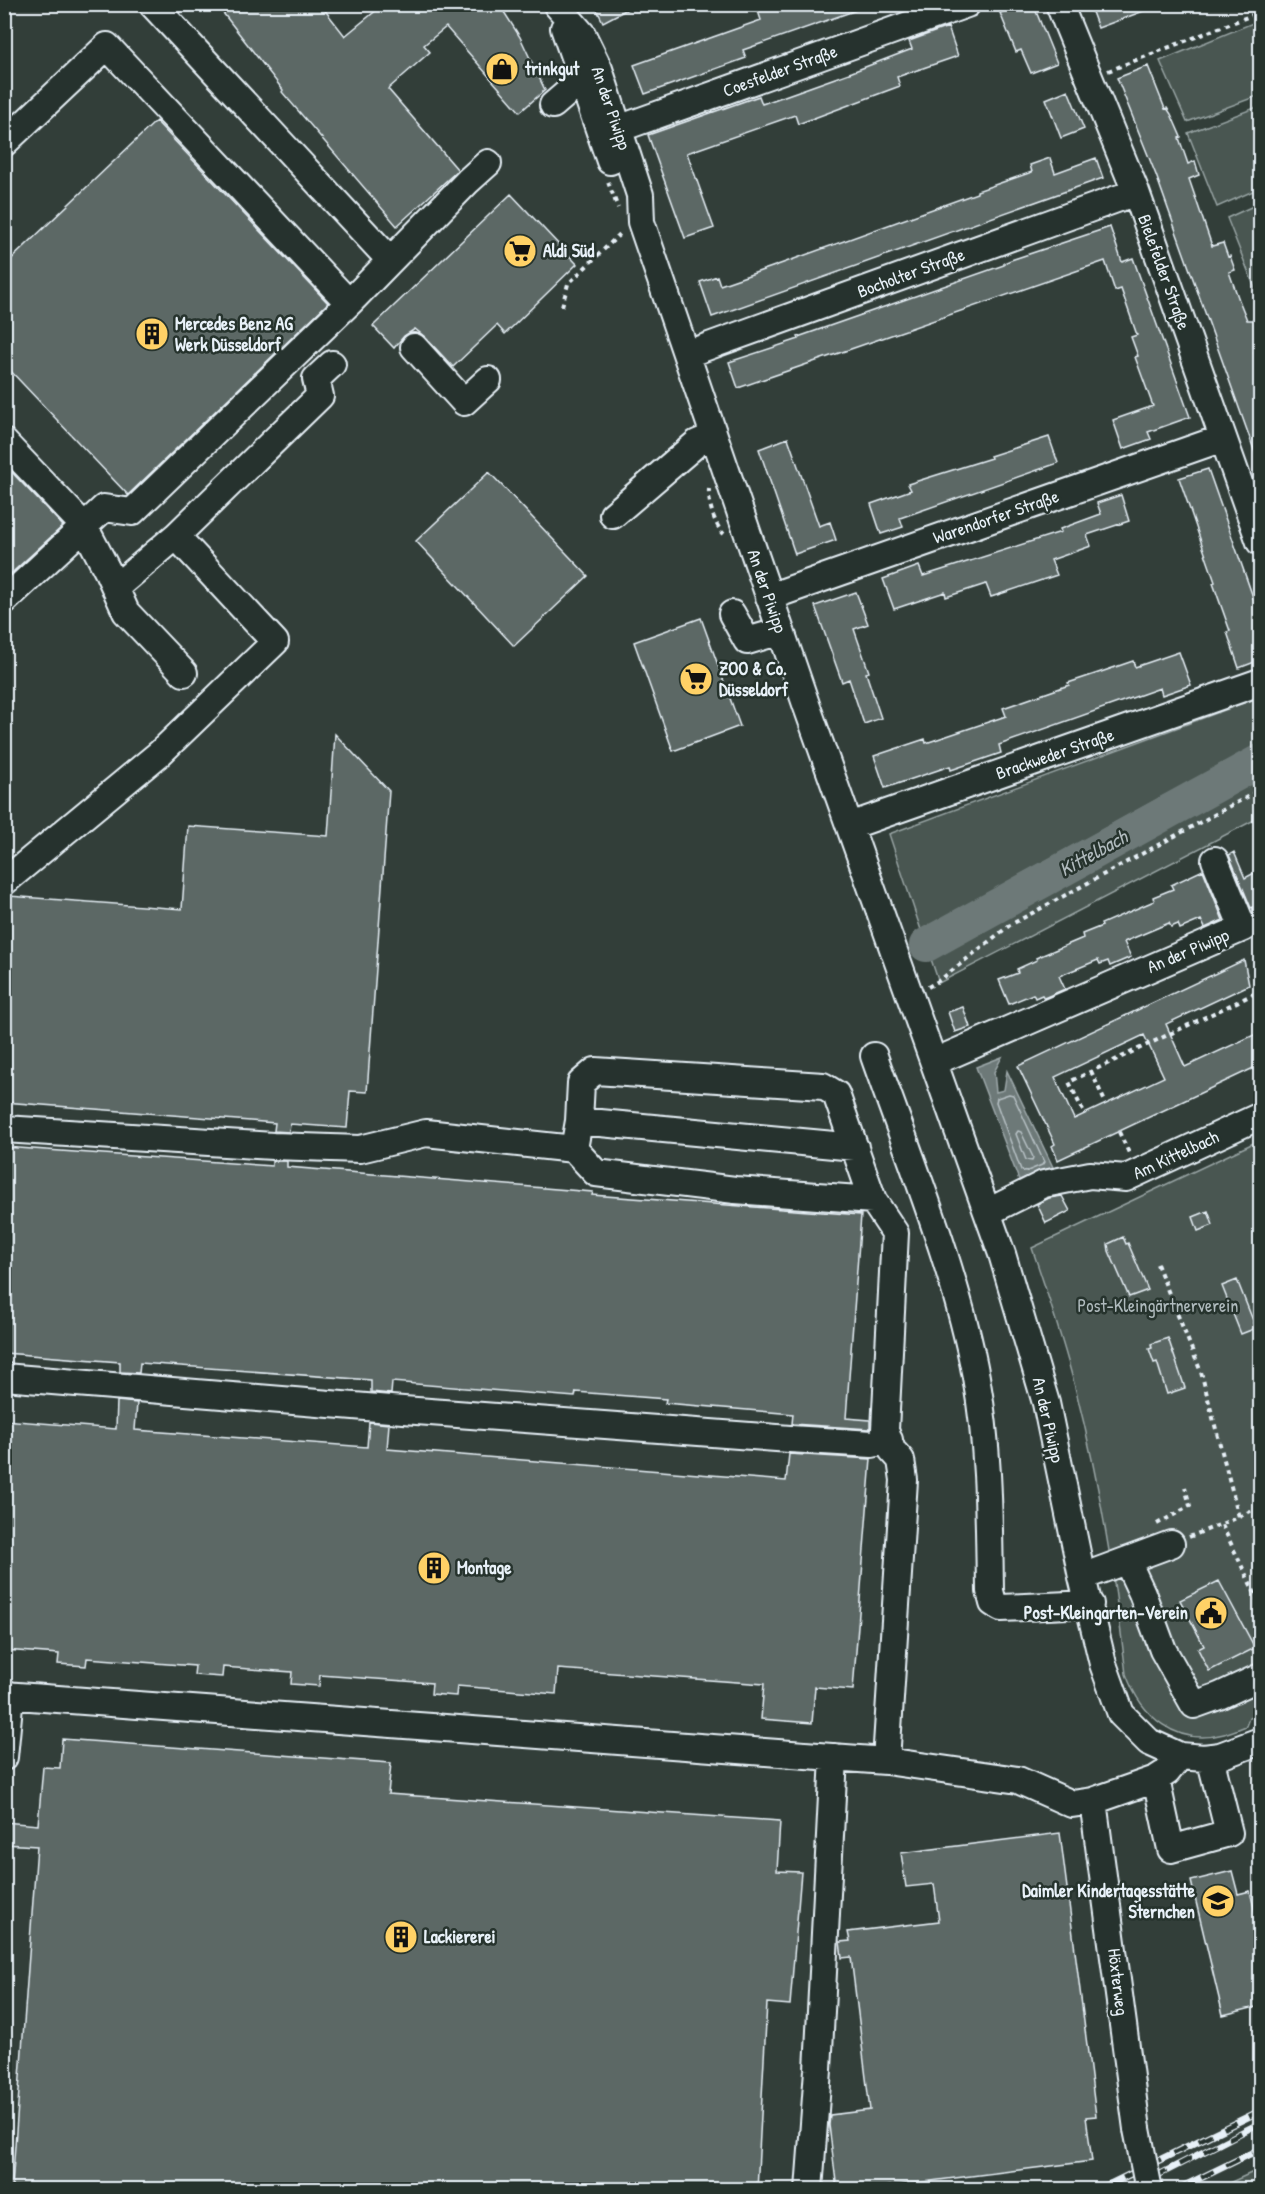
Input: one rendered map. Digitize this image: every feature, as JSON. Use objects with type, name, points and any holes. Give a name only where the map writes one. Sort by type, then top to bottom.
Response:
[{"type":"street","points":[[152,4],[390,261]]},
{"type":"street","name":"Coesfelder Straße","points":[[618,129],[967,4]]},
{"type":"street","name":"Bielefelder Straße","points":[[1059,4],[1136,192],[1260,542]]},
{"type":"street","name":"An der Piwipp","points":[[557,5],[582,34],[599,69],[640,195],[633,226]]},
{"type":"street","name":"An der Piwipp","points":[[557,5],[624,202],[687,354],[769,597],[1002,1254],[1046,1403],[1082,1577],[1103,1664],[1121,1714],[1149,1742],[1180,1756]]},
{"type":"street","points":[[4,143],[107,46],[349,303]]},
{"type":"street","points":[[553,105],[582,80]]},
{"type":"street","points":[[608,155],[618,129]]},
{"type":"street","points":[[4,601],[104,508],[132,512],[349,303],[488,163]]},
{"type":"street","name":"Bocholter Straße","points":[[687,354],[1136,192]]},
{"type":"street","points":[[414,347],[464,402],[488,380]]},
{"type":"street","points":[[115,588],[176,536],[321,396],[316,379],[332,364]]},
{"type":"street","points":[[613,515],[697,443],[714,436]]},
{"type":"street","name":"Warendorfer Straße","points":[[769,597],[1223,438]]},
{"type":"street","points":[[4,442],[84,526],[126,612],[184,673]]},
{"type":"street","points":[[4,882],[160,753],[275,642],[176,536]]},
{"type":"street","points":[[732,614],[747,641],[781,631]]},
{"type":"street","name":"Brackweder Straße","points":[[850,826],[1260,682]]},
{"type":"street","name":"An der Piwipp","points":[[934,1062],[1243,927],[1215,860]]},
{"type":"street","points":[[874,1056],[946,1265],[966,1332],[976,1379],[989,1480],[990,1590],[993,1602],[1001,1608],[1090,1604]]},
{"type":"street","points":[[574,1149],[579,1121],[580,1083],[595,1071],[823,1086],[836,1094],[873,1200],[895,1233],[885,1430],[892,1450],[901,1460],[904,1480],[886,1761]]},
{"type":"street","name":"Am Kittelbach","points":[[988,1212],[1044,1184],[1090,1175],[1125,1178],[1260,1116]]},
{"type":"street","points":[[579,1121],[855,1147]]},
{"type":"street","points":[[4,1128],[360,1149],[426,1133],[574,1149],[596,1173],[735,1190],[873,1200]]},
{"type":"street","points":[[4,1377],[767,1437],[872,1443],[889,1440]]},
{"type":"street","points":[[1082,1577],[1167,1546]]},
{"type":"street","points":[[1127,1561],[1143,1593],[1163,1650],[1194,1705],[1260,1677]]},
{"type":"street","points":[[4,1757],[7,1695],[886,1761],[1017,1780],[1072,1804],[1093,1801],[1156,1779],[1167,1772],[1180,1756],[1210,1757],[1260,1741]]},
{"type":"street","points":[[809,2190],[819,2070],[834,1757]]},
{"type":"street","points":[[1156,1779],[1171,1849],[1229,1833],[1210,1757]]},
{"type":"street","name":"Höxterweg","points":[[1093,1801],[1137,2129],[1149,2190]]},
{"type":"path","points":[[1089,78],[1260,12]]},
{"type":"path","points":[[562,306],[568,284],[633,226]]},
{"type":"path","points":[[911,997],[940,980],[1019,920],[1260,790]]},
{"type":"path","points":[[1083,1111],[1069,1082],[1260,991]]},
{"type":"path","points":[[1091,1071],[1106,1104]]},
{"type":"path","points":[[1157,1264],[1201,1372],[1239,1517]]},
{"type":"path","points":[[1185,1487],[1190,1506],[1156,1525],[1167,1546],[1239,1517],[1260,1506]]},
{"type":"path","points":[[1222,1524],[1260,1604]]},
{"type":"green space","points":[[1260,20],[1260,95],[1187,122],[1160,61]]},
{"type":"green space","points":[[1260,106],[1260,188],[1217,207],[1188,133]]},
{"type":"green space","points":[[1260,203],[1260,289],[1256,291],[1227,218]]},
{"type":"green space","points":[[1260,697],[1260,747],[1160,798],[921,930],[889,834]]},
{"type":"green space","points":[[1260,750],[1260,817],[939,983],[922,932]]},
{"type":"green space","name":"Post-Kleingärtnerverein","points":[[1260,1140],[1260,1713],[1249,1718],[1246,1726],[1224,1734],[1207,1737],[1191,1736],[1176,1732],[1151,1715],[1141,1703],[1126,1674],[1112,1567],[1092,1461],[1066,1355],[1032,1248]]},
{"type":"green space","points":[[1260,2169],[1260,2189],[1216,2189]]},
{"type":"water","points":[[1002,1057],[994,1072],[996,1092],[1004,1090],[1007,1071],[1053,1167],[1019,1180],[976,1067]]},
{"type":"building","points":[[216,4],[320,4],[345,36],[384,4],[499,4],[520,37],[545,90],[520,112],[446,27],[424,45],[430,52],[388,89],[458,170],[397,226],[282,92],[283,90]]},
{"type":"building","points":[[594,4],[637,4],[603,22]]},
{"type":"building","points":[[777,4],[864,4],[865,7],[743,50],[746,58],[645,94],[634,65],[761,20],[758,11]]},
{"type":"building","points":[[1021,4],[1033,4],[1057,63],[1031,73],[1021,50],[1016,52],[1000,13]]},
{"type":"building","points":[[1089,4],[1157,4],[1157,6],[1098,28]]},
{"type":"building","points":[[948,27],[958,56],[897,77],[900,86],[798,124],[795,115],[687,153],[714,228],[685,238],[648,135],[759,96],[762,104],[852,72],[912,49],[909,41]]},
{"type":"building","points":[[1148,66],[1165,109],[1167,108],[1171,114],[1181,137],[1179,138],[1188,164],[1195,161],[1199,175],[1189,179],[1212,246],[1223,243],[1228,257],[1230,256],[1235,270],[1229,272],[1239,300],[1247,320],[1255,320],[1260,337],[1260,350],[1254,352],[1260,380],[1260,461],[1258,461],[1156,175],[1117,78]]},
{"type":"building","points":[[1068,90],[1084,129],[1061,138],[1046,99]]},
{"type":"building","name":"Mercedes Benz AG Werk Düsseldorf","points":[[156,121],[328,303],[128,495],[4,364],[4,266]]},
{"type":"building","points":[[1050,158],[1055,173],[1096,158],[1103,178],[712,317],[700,282],[717,276],[720,285],[772,267],[1032,172],[1030,165]]},
{"type":"building","points":[[511,194],[577,264],[505,334],[497,325],[453,367],[415,329],[404,336],[394,348],[373,326]]},
{"type":"building","points":[[1110,227],[1122,262],[1133,258],[1190,417],[1148,432],[1151,439],[1123,449],[1113,420],[1153,406],[1135,357],[1138,356],[1131,337],[1137,335],[1121,289],[1115,291],[1105,261],[738,388],[729,362],[1004,265],[1011,260]]},
{"type":"building","points":[[1049,437],[1058,463],[900,518],[903,527],[881,534],[871,504],[911,490],[908,484]]},
{"type":"building","points":[[788,438],[819,526],[830,522],[836,540],[795,554],[759,449]]},
{"type":"building","points":[[4,464],[63,526],[4,580]]},
{"type":"building","points":[[1208,469],[1260,617],[1260,660],[1239,668],[1227,632],[1230,631],[1213,583],[1215,582],[1179,478]]},
{"type":"building","points":[[489,472],[588,576],[514,646],[416,541]]},
{"type":"building","points":[[1121,495],[1129,521],[1087,535],[1091,546],[1051,560],[1057,575],[991,597],[986,584],[946,597],[945,592],[894,609],[883,579],[919,566],[923,576],[1061,532],[1060,529],[1101,514],[1097,503]]},
{"type":"building","points":[[856,592],[868,624],[854,629],[869,672],[866,673],[881,718],[864,724],[849,679],[842,682],[815,606]]},
{"type":"building","points":[[701,618],[740,726],[673,751],[634,642]]},
{"type":"building","points":[[1179,652],[1191,685],[1162,695],[1160,688],[999,745],[1001,753],[951,770],[950,766],[885,788],[874,756],[925,739],[926,743],[1006,716],[1003,708],[1069,685],[1068,683],[1133,661],[1135,667]]},
{"type":"building","points":[[335,734],[389,791],[367,1092],[350,1091],[347,1128],[290,1124],[289,1132],[274,1131],[275,1123],[4,1102],[4,923],[6,924],[9,896],[182,909],[188,826],[328,836]]},
{"type":"building","points":[[1234,852],[1245,878],[1260,870],[1260,904],[1251,908],[1229,855]]},
{"type":"building","points":[[1203,870],[1223,920],[1205,928],[1201,920],[1180,929],[1178,924],[1171,927],[1169,923],[1124,942],[1131,957],[1110,966],[1108,961],[1100,964],[1098,960],[1059,976],[1065,989],[1044,998],[1042,995],[1035,998],[1033,994],[1009,1004],[999,980],[1018,973],[1017,969],[1037,960],[1036,958],[1083,938],[1082,934],[1102,926],[1101,924],[1154,901],[1153,897],[1173,889],[1171,885]]},
{"type":"building","points":[[1244,960],[1249,985],[1166,1024],[1185,1067],[1256,1034],[1260,1065],[1058,1160],[1052,1146],[1055,1144],[1018,1066]],"holes":[[[1144,1035],[1164,1077],[1074,1119],[1055,1077]]]},
{"type":"building","points":[[963,1007],[970,1027],[955,1032],[948,1012]]},
{"type":"building","points":[[4,1147],[272,1166],[272,1161],[287,1161],[287,1167],[593,1192],[592,1195],[861,1215],[846,1418],[870,1420],[870,1429],[792,1424],[793,1414],[665,1403],[666,1399],[576,1392],[575,1397],[392,1382],[391,1394],[371,1392],[371,1380],[140,1363],[139,1373],[120,1372],[120,1362],[4,1353]]},
{"type":"building","points":[[1062,1196],[1070,1211],[1046,1223],[1037,1204],[1049,1198]]},
{"type":"building","points":[[1208,1211],[1213,1225],[1198,1231],[1193,1217]]},
{"type":"building","points":[[1123,1237],[1126,1244],[1128,1243],[1148,1290],[1129,1297],[1108,1244]]},
{"type":"building","points":[[1237,1280],[1256,1328],[1241,1334],[1222,1286]]},
{"type":"building","points":[[1168,1338],[1185,1388],[1167,1394],[1157,1362],[1154,1363],[1149,1349],[1152,1348],[1151,1344]]},
{"type":"building","name":"Montage","points":[[117,1401],[137,1403],[135,1430],[367,1447],[369,1422],[389,1424],[387,1449],[786,1481],[789,1454],[871,1459],[853,1690],[815,1687],[812,1723],[761,1719],[764,1684],[558,1669],[556,1694],[457,1686],[456,1696],[431,1694],[432,1683],[320,1675],[319,1686],[291,1684],[292,1672],[223,1667],[222,1677],[194,1675],[195,1666],[87,1658],[86,1666],[58,1664],[59,1654],[4,1650],[4,1420],[116,1429]]},
{"type":"building","name":"Post-Kleingarten-Verein","points":[[1219,1581],[1255,1648],[1209,1671],[1198,1649],[1204,1646],[1180,1600]]},
{"type":"building","name":"Lackiererei","points":[[62,1739],[391,1763],[388,1794],[780,1821],[777,1871],[801,1872],[790,2005],[767,2003],[757,2190],[63,2190],[12,2186],[37,1846],[4,1844],[4,1822],[38,1825],[43,1767],[60,1768]]},
{"type":"building","points":[[1060,1833],[1096,2116],[1086,2117],[1092,2161],[859,2190],[837,2190],[829,2125],[830,2115],[870,2110],[851,1957],[842,1958],[840,1942],[850,1941],[848,1932],[939,1921],[934,1884],[906,1887],[901,1853]]},
{"type":"building","points":[[1232,1871],[1238,1894],[1250,1891],[1260,1933],[1260,2006],[1223,2015],[1191,1881]]},
{"type":"waterway","name":"Kittelbach","points":[[926,945],[1260,761]]},
{"type":"railway","points":[[1098,2190],[1260,2111]]},
{"type":"railway","points":[[1129,2190],[1260,2123]]},
{"type":"railway","points":[[1176,2190],[1260,2149]]},
{"type":"place","name":"trinkgut","points":[[502,69]]},
{"type":"place","name":"Aldi Süd","points":[[520,251]]},
{"type":"place","name":"Mercedes Benz AG Werk Düsseldorf","points":[[152,334]]},
{"type":"place","name":"ZOO & Co. Düsseldorf","points":[[696,679]]},
{"type":"place","name":"Montage","points":[[434,1568]]},
{"type":"place","name":"Post-Kleingarten-Verein","points":[[1211,1613]]},
{"type":"place","name":"Daimler Kindertagesstätte Sternchen","points":[[1218,1901]]},
{"type":"place","name":"Lackiererei","points":[[401,1937]]}]
